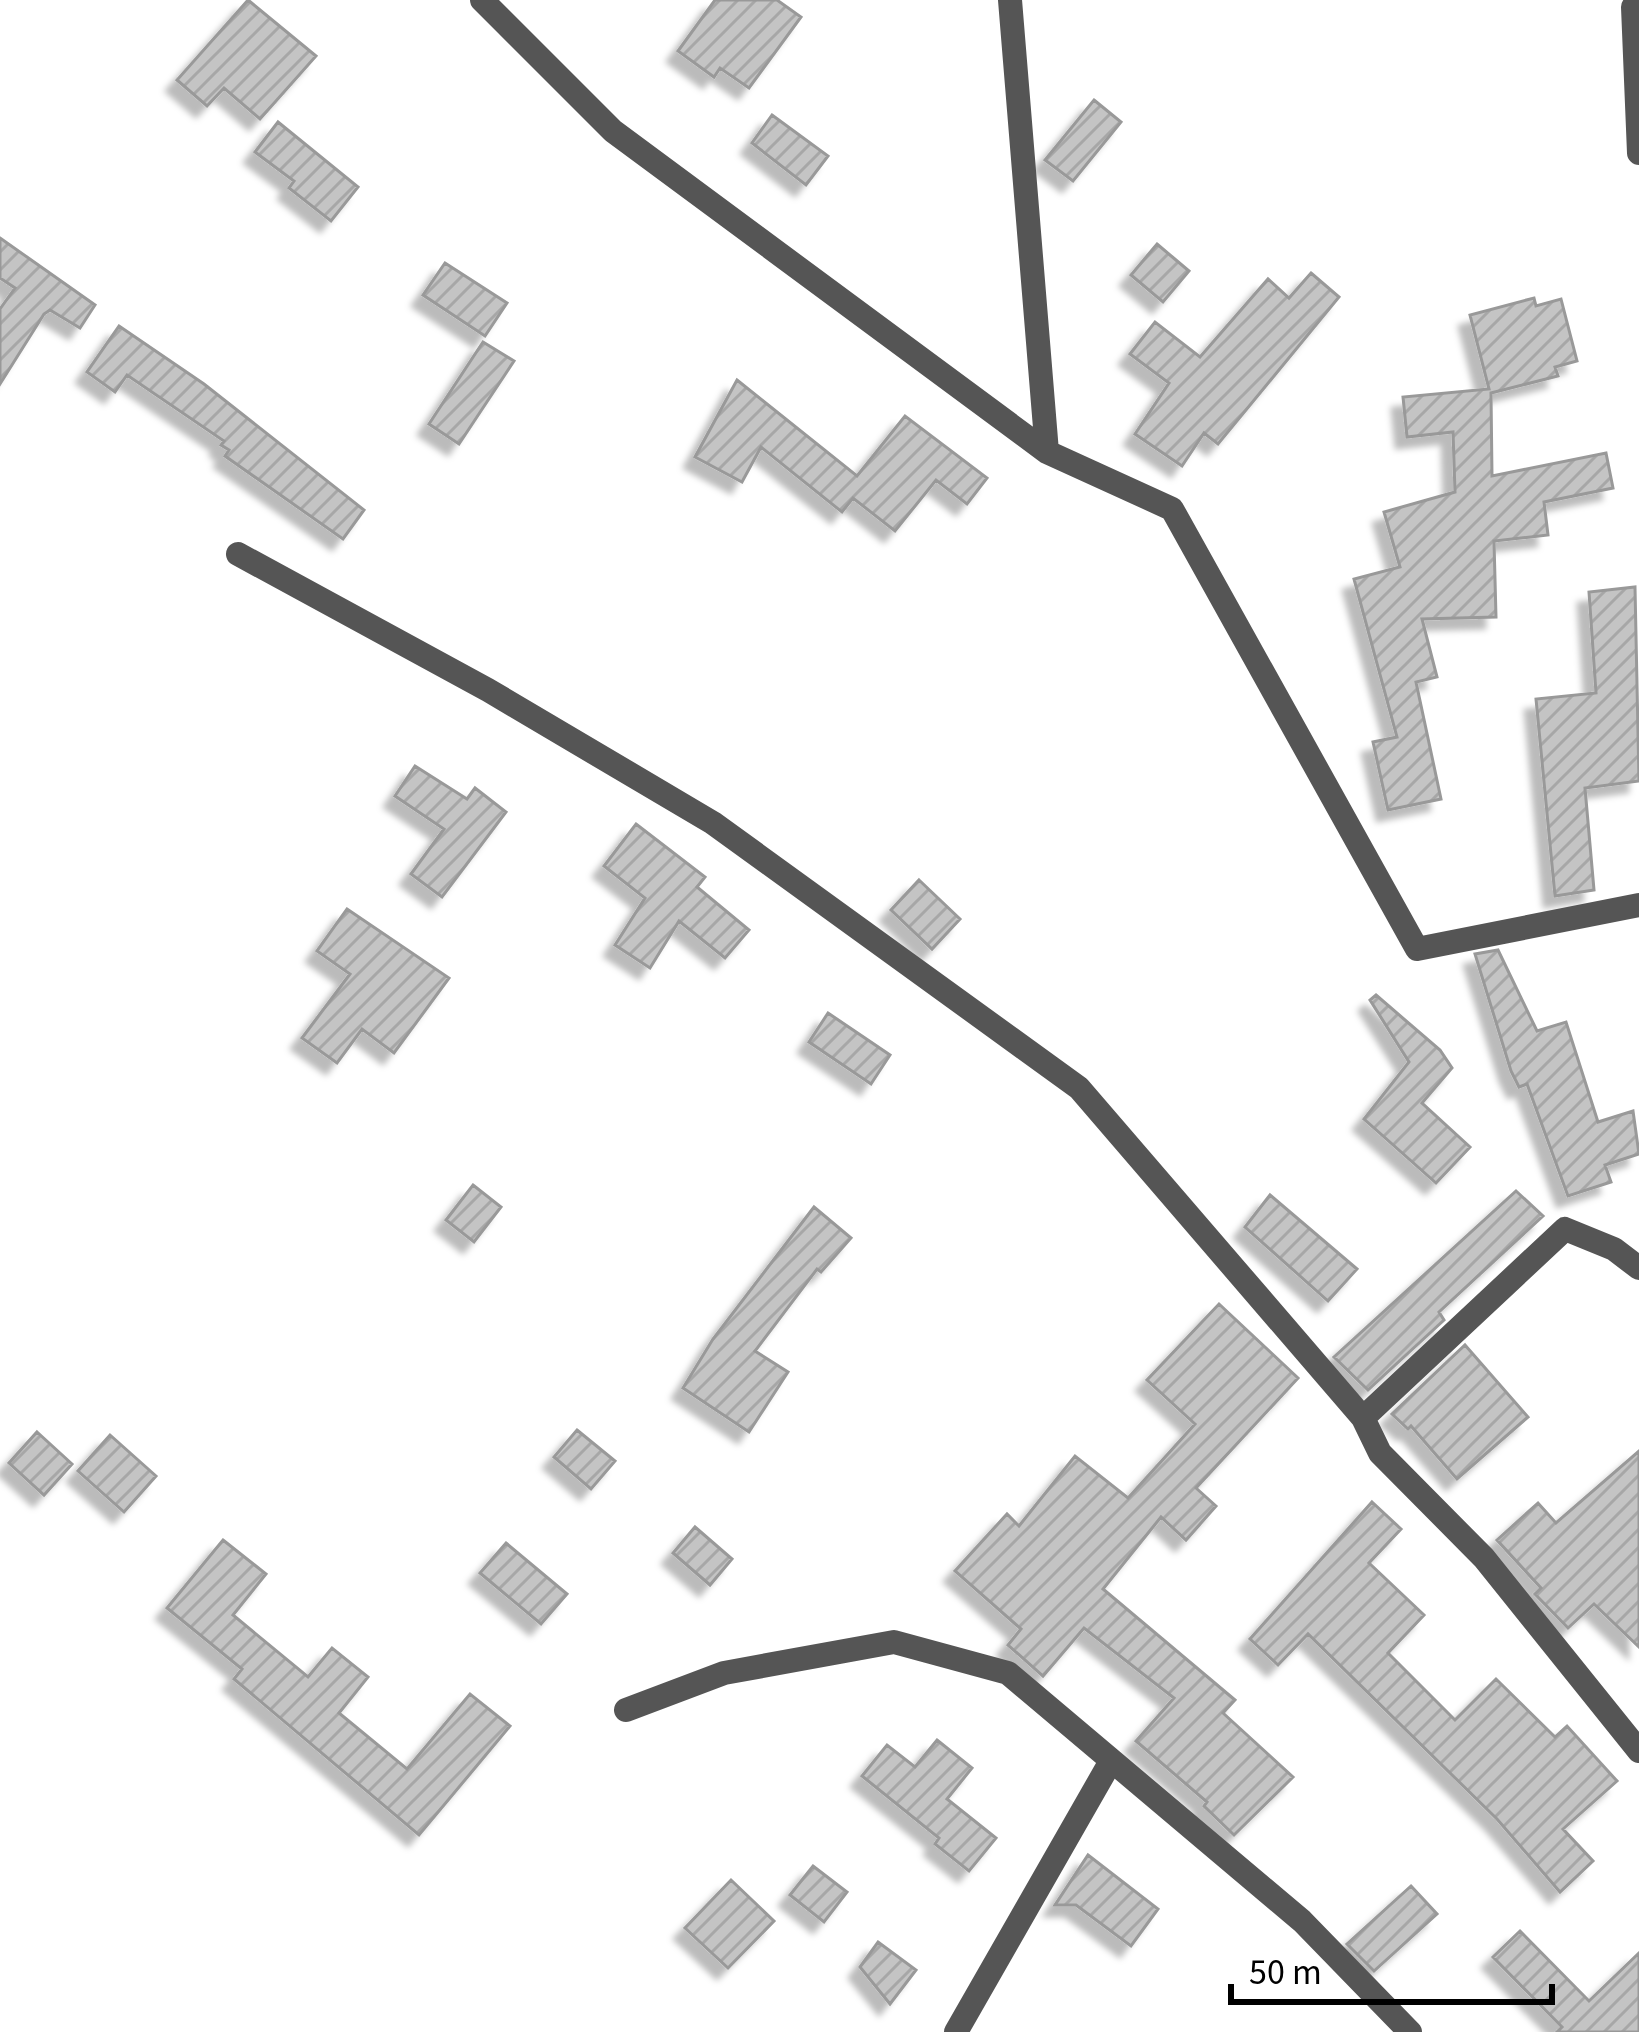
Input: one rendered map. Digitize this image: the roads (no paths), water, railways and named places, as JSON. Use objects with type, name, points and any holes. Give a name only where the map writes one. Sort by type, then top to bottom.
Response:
[{"type":"street","points":[[482,0],[614,131],[1047,452],[1172,509],[1417,949],[1639,905]]},
{"type":"street","points":[[1010,0],[1047,452]]},
{"type":"street","points":[[1635,4],[1639,154]]},
{"type":"street","points":[[238,554],[488,690],[713,823],[1079,1088],[1363,1418],[1380,1453],[1484,1558],[1639,1751]]},
{"type":"street","points":[[1363,1418],[1565,1229],[1614,1249],[1639,1268]]},
{"type":"street","points":[[626,1710],[724,1673],[894,1642],[1008,1673],[1302,1922],[1410,2032]]},
{"type":"street","points":[[956,2032],[1111,1761]]}]
